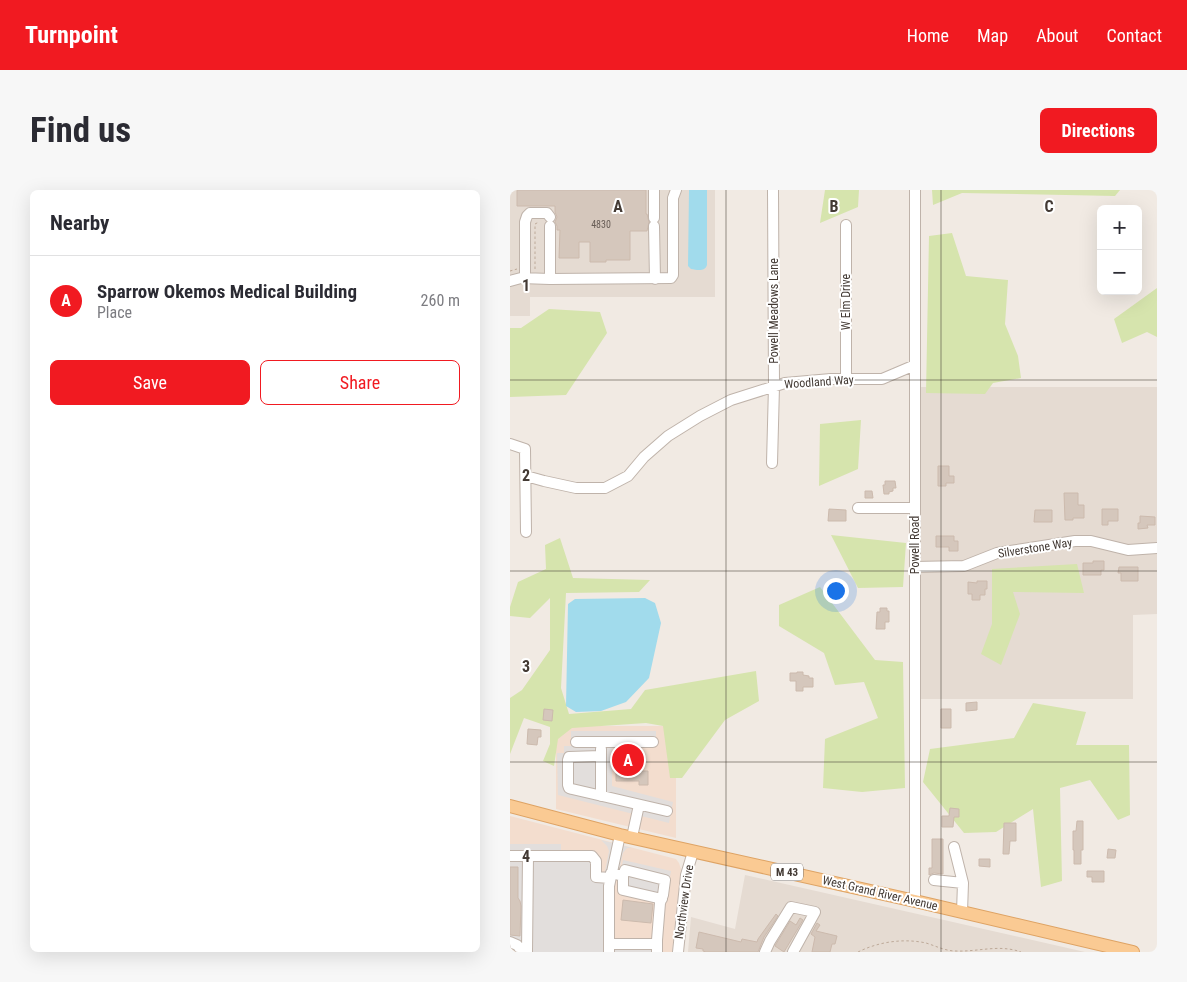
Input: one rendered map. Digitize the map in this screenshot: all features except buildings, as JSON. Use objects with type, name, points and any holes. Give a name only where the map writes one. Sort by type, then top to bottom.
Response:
[{"type":"main road","name":"West Grand River Avenue","points":[[510,806],[693,852],[1134,952]]},
{"type":"street","points":[[654,190],[655,279]]},
{"type":"street","points":[[510,281],[517,278],[669,278],[673,275],[673,198],[676,190]]},
{"type":"street","name":"Powell Meadows Lane","points":[[772,463],[774,386],[773,190]]},
{"type":"street","name":"Powell Road","points":[[915,190],[915,901]]},
{"type":"street","points":[[524,278],[526,218],[530,214],[547,213],[550,222],[550,279]]},
{"type":"street","name":"W Elm Drive","points":[[846,225],[846,379]]},
{"type":"street","name":"Woodland Way","points":[[526,476],[576,488],[605,488],[628,476],[644,457],[668,436],[731,400],[785,383],[831,379],[882,379],[915,365]]},
{"type":"street","points":[[510,444],[525,449],[526,532]]},
{"type":"street","points":[[858,508],[915,508]]},
{"type":"street","name":"Silverstone Way","points":[[915,568],[964,566],[998,553],[1076,540],[1091,541],[1128,550],[1157,548]]},
{"type":"street","points":[[576,742],[653,742]]},
{"type":"street","points":[[601,742],[602,796]]},
{"type":"street","points":[[601,756],[569,757],[568,785],[570,789],[667,811]]},
{"type":"street","points":[[639,804],[610,876],[609,948],[657,948],[660,903],[662,899],[666,880],[625,870],[623,890],[662,899]]},
{"type":"street","points":[[954,847],[963,883],[962,912]]},
{"type":"street","name":"Northview Drive","points":[[678,952],[686,875],[693,852]]},
{"type":"street","points":[[510,856],[592,856],[596,861],[596,877],[623,876]]},
{"type":"street","points":[[525,952],[528,856]]},
{"type":"street","points":[[934,880],[963,883]]},
{"type":"street","points":[[765,952],[791,907],[815,912],[793,952]]},
{"type":"street","points":[[510,942],[525,952]]},
{"type":"path","points":[[858,952],[870,947],[905,940],[956,951],[997,948],[1021,952]]},
{"type":"shaded area","points":[[510,190],[715,190],[715,297],[530,297],[530,316],[510,316]]},
{"type":"shaded area","points":[[920,387],[1157,387],[1157,614],[1133,615],[1133,699],[920,699]]},
{"type":"shaded area","points":[[556,726],[676,726],[676,838],[556,809]]},
{"type":"shaded area","points":[[571,731],[656,731],[656,745],[612,746],[612,786],[673,802],[669,823],[558,795],[557,753],[564,753],[564,746],[571,746]]},
{"type":"shaded area","points":[[510,816],[676,859],[681,869],[672,952],[510,952]]},
{"type":"shaded area","points":[[601,840],[632,848],[627,848],[623,853],[619,871],[621,870],[623,860],[671,871],[664,904],[662,952],[517,952],[510,948],[510,844],[561,844],[561,850],[596,853],[599,856],[600,871],[603,873],[609,851]],"holes":[[[616,880],[620,881],[620,893],[656,902],[654,941],[615,939],[615,887]]]},
{"type":"shaded area","points":[[745,875],[1085,952],[688,952],[691,917],[735,929]]},
{"type":"green space","points":[[825,190],[859,190],[858,207],[820,223]]},
{"type":"green space","points":[[932,190],[1120,190],[1115,196],[962,193],[933,205]]},
{"type":"green space","points":[[952,233],[966,276],[1008,280],[1005,324],[1018,356],[1021,378],[993,383],[985,394],[926,393],[929,236]]},
{"type":"green space","points":[[1157,288],[1157,337],[1147,332],[1122,343],[1114,319]]},
{"type":"green space","points":[[549,309],[600,312],[607,333],[566,395],[510,397],[510,328],[521,328]]},
{"type":"green space","points":[[861,420],[858,469],[819,486],[820,424]]},
{"type":"green space","points":[[831,535],[906,543],[903,587],[858,588]]},
{"type":"green space","points":[[560,538],[573,578],[650,580],[639,592],[566,593],[561,688],[569,714],[631,709],[645,690],[756,671],[759,701],[725,720],[682,778],[670,778],[663,726],[646,723],[572,728],[558,739],[554,766],[543,761],[550,744],[550,727],[524,718],[510,754],[510,698],[522,690],[550,650],[550,598],[530,618],[510,616],[510,607],[518,582],[546,569],[545,545]]},
{"type":"green space","points":[[1077,564],[1084,593],[1013,592],[1020,614],[1001,665],[981,654],[992,624],[992,569]]},
{"type":"green space","points":[[820,587],[875,660],[903,662],[905,788],[862,792],[823,788],[825,739],[878,718],[864,682],[835,685],[824,653],[779,626],[779,605]]},
{"type":"green space","points":[[1033,703],[1086,712],[1076,745],[1129,745],[1130,815],[1118,820],[1090,780],[1060,788],[1062,881],[1041,887],[1033,809],[996,832],[964,833],[923,782],[930,749],[1014,738]]},
{"type":"water","points":[[689,190],[707,190],[707,265],[704,269],[700,270],[691,269],[688,266]]},
{"type":"water","points":[[645,598],[655,603],[661,623],[649,678],[626,702],[601,711],[576,712],[566,706],[568,604],[575,599]]},
{"type":"place","name":"Sparrow Okemos Medical Building","points":[[628,760]]}]
